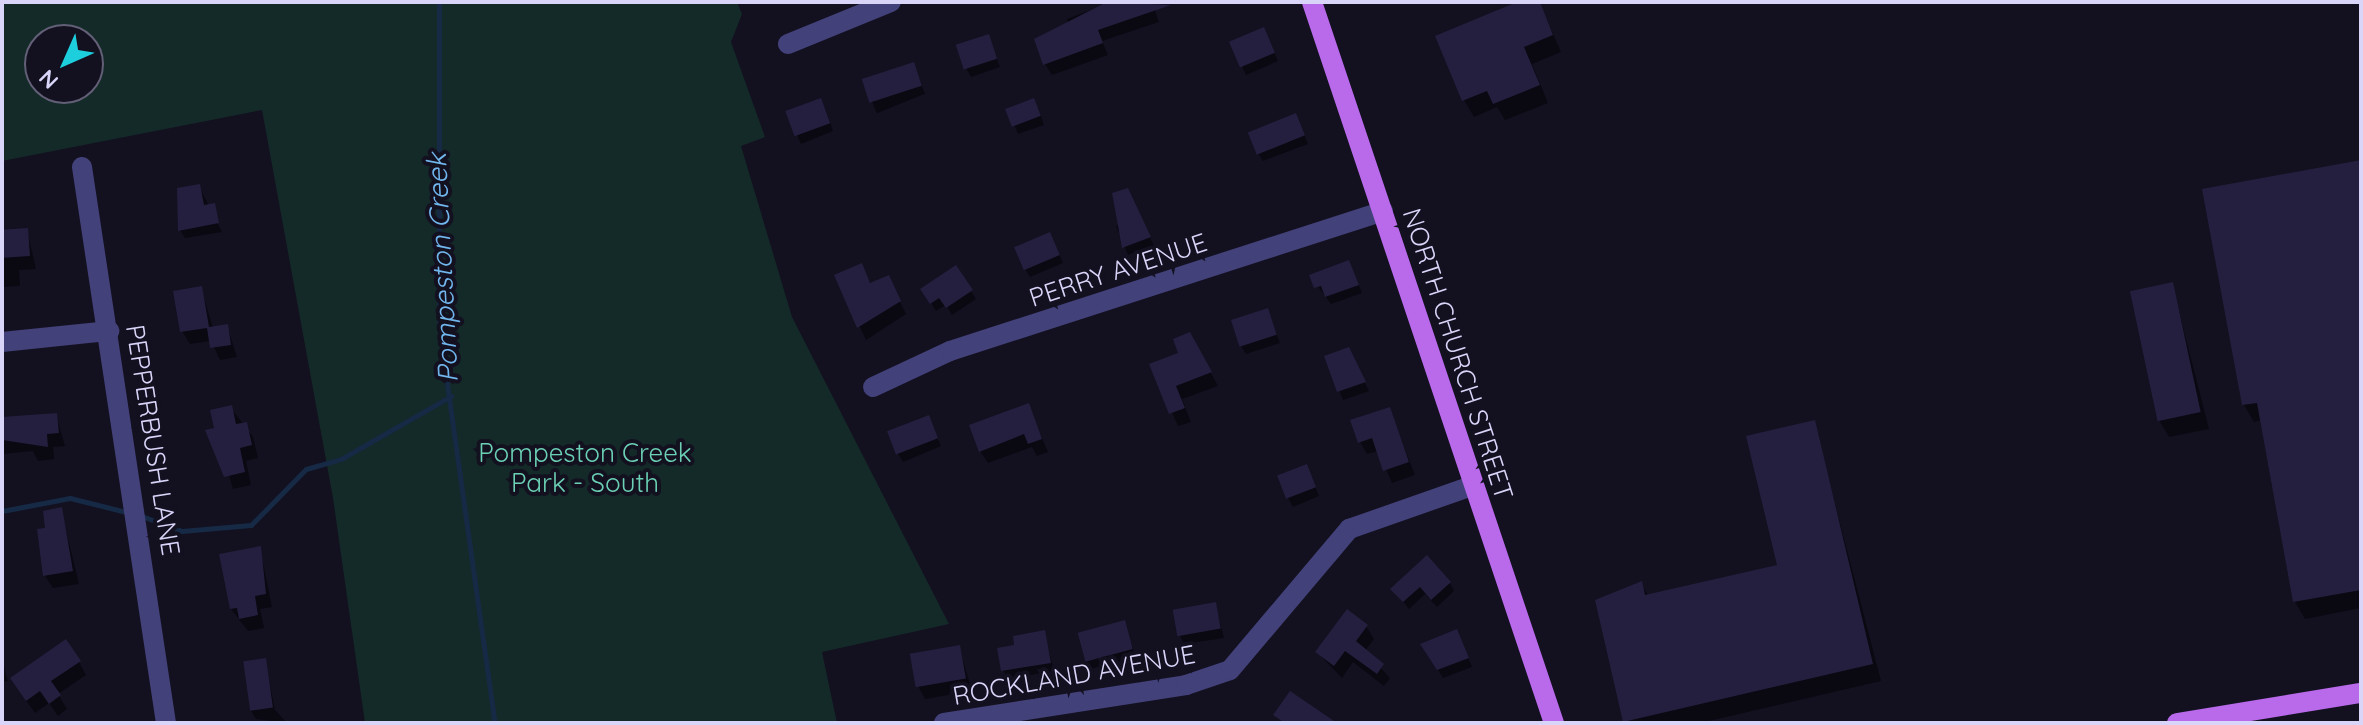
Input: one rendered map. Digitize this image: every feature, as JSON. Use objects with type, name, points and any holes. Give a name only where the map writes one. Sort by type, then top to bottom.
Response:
[{"type":"main road","name":"NORTH CHURCH STREET","points":[[1312,2],[1554,723]]},
{"type":"main road","points":[[2177,723],[2361,693]]},
{"type":"street","points":[[788,44],[891,2]]},
{"type":"street","name":"PEPPERBUSH LANE","points":[[82,167],[166,723]]},
{"type":"street","name":"PERRY AVENUE","points":[[873,387],[950,351],[1383,211]]},
{"type":"street","points":[[2,342],[109,331]]},
{"type":"street","name":"ROCKLAND AVENUE","points":[[944,723],[1186,685],[1230,670],[1349,529],[1472,486]]},
{"type":"green space","name":"Pompeston Creek Park - South","points":[[2,2],[737,2],[742,14],[731,42],[765,137],[741,146],[792,317],[949,624],[822,652],[837,723],[365,723],[333,498],[262,110],[2,161]]},
{"type":"building","points":[[1107,2],[1171,5],[1098,30],[1103,43],[1043,65],[1034,39]]},
{"type":"building","points":[[1517,2],[1540,2],[1553,35],[1524,47],[1540,85],[1493,104],[1487,91],[1462,101],[1435,36]]},
{"type":"building","points":[[1264,27],[1275,53],[1240,68],[1229,42]]},
{"type":"building","points":[[989,34],[997,59],[964,70],[956,45]]},
{"type":"building","points":[[914,62],[922,86],[869,103],[862,79]]},
{"type":"building","points":[[821,98],[830,123],[795,136],[785,111]]},
{"type":"building","points":[[1034,98],[1041,116],[1012,127],[1005,109]]},
{"type":"building","points":[[1296,113],[1305,135],[1257,155],[1248,132]]},
{"type":"building","points":[[2361,160],[2361,590],[2293,602],[2257,403],[2242,405],[2202,189]]},
{"type":"building","points":[[200,184],[204,205],[215,203],[219,223],[178,231],[177,188]]},
{"type":"building","points":[[1128,188],[1151,237],[1122,248],[1112,193]]},
{"type":"building","points":[[28,228],[30,256],[4,258],[2,230]]},
{"type":"building","points":[[1050,232],[1060,255],[1024,270],[1014,247]]},
{"type":"building","points":[[1349,260],[1359,285],[1325,297],[1321,286],[1314,288],[1309,275]]},
{"type":"building","points":[[862,263],[870,283],[889,275],[901,301],[857,328],[834,275]]},
{"type":"building","points":[[956,265],[973,290],[946,308],[939,298],[930,304],[920,289]]},
{"type":"building","points":[[2173,282],[2201,412],[2158,421],[2130,291]]},
{"type":"building","points":[[202,286],[209,327],[228,324],[231,345],[210,348],[207,328],[180,332],[173,291]]},
{"type":"building","points":[[1268,308],[1277,335],[1240,347],[1231,320]]},
{"type":"building","points":[[1190,332],[1212,372],[1176,386],[1185,408],[1169,414],[1149,364],[1178,353],[1173,339]]},
{"type":"building","points":[[1349,347],[1366,382],[1337,392],[1324,356]]},
{"type":"building","points":[[1029,403],[1042,439],[1028,444],[1024,434],[979,452],[969,425]]},
{"type":"building","points":[[232,405],[236,424],[247,422],[252,445],[240,448],[245,472],[224,477],[205,430],[214,428],[210,410]]},
{"type":"building","points":[[1390,407],[1409,462],[1383,471],[1372,438],[1358,443],[1350,420]]},
{"type":"building","points":[[57,413],[59,433],[47,434],[48,447],[2,440],[2,417]]},
{"type":"building","points":[[929,415],[938,438],[896,454],[887,431]]},
{"type":"building","points":[[1815,420],[1873,664],[1623,722],[1595,600],[1642,581],[1645,595],[1777,565],[1746,436]]},
{"type":"building","points":[[1307,464],[1316,487],[1286,499],[1277,475]]},
{"type":"building","points":[[62,507],[73,571],[43,576],[37,529],[45,528],[43,511]]},
{"type":"building","points":[[261,546],[266,594],[255,596],[258,615],[239,619],[237,608],[230,609],[219,554]]},
{"type":"building","points":[[1427,555],[1451,582],[1431,600],[1420,587],[1403,602],[1390,589]]},
{"type":"building","points":[[1216,602],[1221,629],[1177,636],[1173,610]]},
{"type":"building","points":[[1347,609],[1368,625],[1356,641],[1384,664],[1377,674],[1345,651],[1334,666],[1315,652]]},
{"type":"building","points":[[1125,620],[1133,649],[1085,662],[1078,633]]},
{"type":"building","points":[[1457,629],[1469,658],[1437,670],[1420,644]]},
{"type":"building","points":[[1045,630],[1051,663],[1001,671],[997,648],[1014,645],[1013,636]]},
{"type":"building","points":[[66,639],[81,661],[51,681],[61,695],[49,704],[40,691],[26,701],[10,678]]},
{"type":"building","points":[[960,645],[966,678],[916,687],[910,654]]},
{"type":"building","points":[[266,658],[273,708],[250,711],[243,661]]},
{"type":"building","points":[[1290,691],[1337,723],[1285,723],[1273,715]]},
{"type":"waterway","name":"Pompeston Creek","points":[[439,2],[439,327],[495,723]]},
{"type":"waterway","points":[[139,515],[182,531],[251,525],[306,469],[341,459],[451,396]]},
{"type":"waterway","points":[[2,511],[70,498],[130,513]]}]
